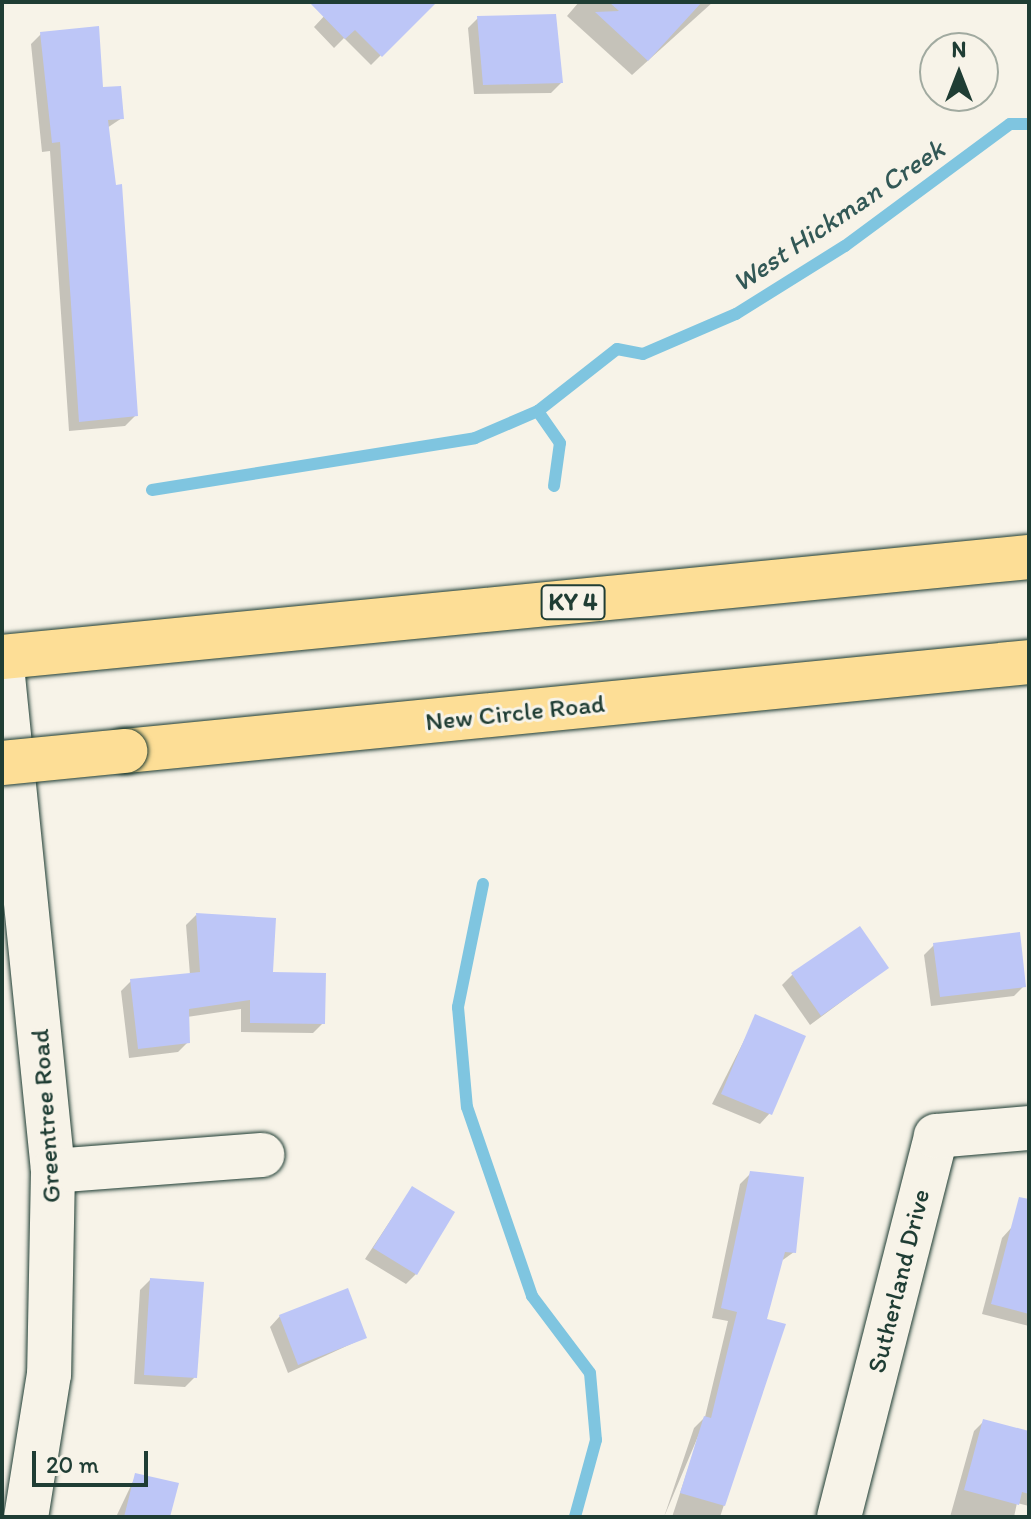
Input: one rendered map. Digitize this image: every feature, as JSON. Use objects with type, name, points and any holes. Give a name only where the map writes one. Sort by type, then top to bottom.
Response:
[{"type":"highway","name":"KY 4","points":[[2,657],[1029,557]]},
{"type":"highway","name":"New Circle Road","points":[[2,763],[1029,662]]},
{"type":"street","name":"Greentree Road","points":[[2,666],[53,1171],[50,1359],[26,1517]]},
{"type":"street","name":"Sutherland Drive","points":[[839,1517],[936,1136],[1029,1128]]},
{"type":"street","points":[[53,1171],[262,1155]]},
{"type":"building","points":[[309,2],[437,2],[382,57],[355,30],[345,39]]},
{"type":"building","points":[[609,2],[702,2],[648,61],[595,12],[619,11]]},
{"type":"building","points":[[556,14],[563,83],[483,85],[477,16]]},
{"type":"building","points":[[99,26],[103,87],[121,86],[124,119],[108,120],[116,185],[122,184],[138,416],[79,422],[60,142],[52,143],[40,32]]},
{"type":"building","points":[[196,913],[276,918],[273,972],[326,973],[325,1024],[250,1023],[250,1000],[189,1009],[190,1043],[138,1049],[130,979],[200,972]]},
{"type":"building","points":[[860,926],[889,968],[821,1016],[791,973]]},
{"type":"building","points":[[1020,932],[1026,987],[940,997],[933,943]]},
{"type":"building","points":[[755,1014],[806,1036],[772,1115],[721,1094]]},
{"type":"building","points":[[750,1171],[804,1177],[796,1253],[785,1252],[767,1319],[786,1324],[725,1506],[680,1493],[704,1416],[711,1418],[737,1312],[721,1308]]},
{"type":"building","points":[[412,1186],[455,1212],[417,1275],[373,1248]]},
{"type":"building","points":[[1019,1197],[1029,1199],[1029,1314],[991,1304]]},
{"type":"building","points":[[150,1278],[204,1282],[197,1378],[144,1375]]},
{"type":"building","points":[[348,1288],[367,1338],[298,1365],[279,1315]]},
{"type":"building","points":[[983,1419],[1029,1431],[1029,1494],[1022,1492],[1019,1505],[964,1490]]},
{"type":"building","points":[[135,1473],[179,1483],[170,1517],[124,1517]]},
{"type":"waterway","name":"West Hickman Creek","points":[[554,486],[560,443],[538,411],[617,349],[643,354],[736,314],[845,246],[1010,124],[1029,124]]},
{"type":"waterway","points":[[152,490],[475,438],[538,411]]},
{"type":"waterway","name":"West Hickman Creek","points":[[483,884],[458,1007],[467,1107],[532,1296],[590,1373],[596,1440],[575,1517]]}]
